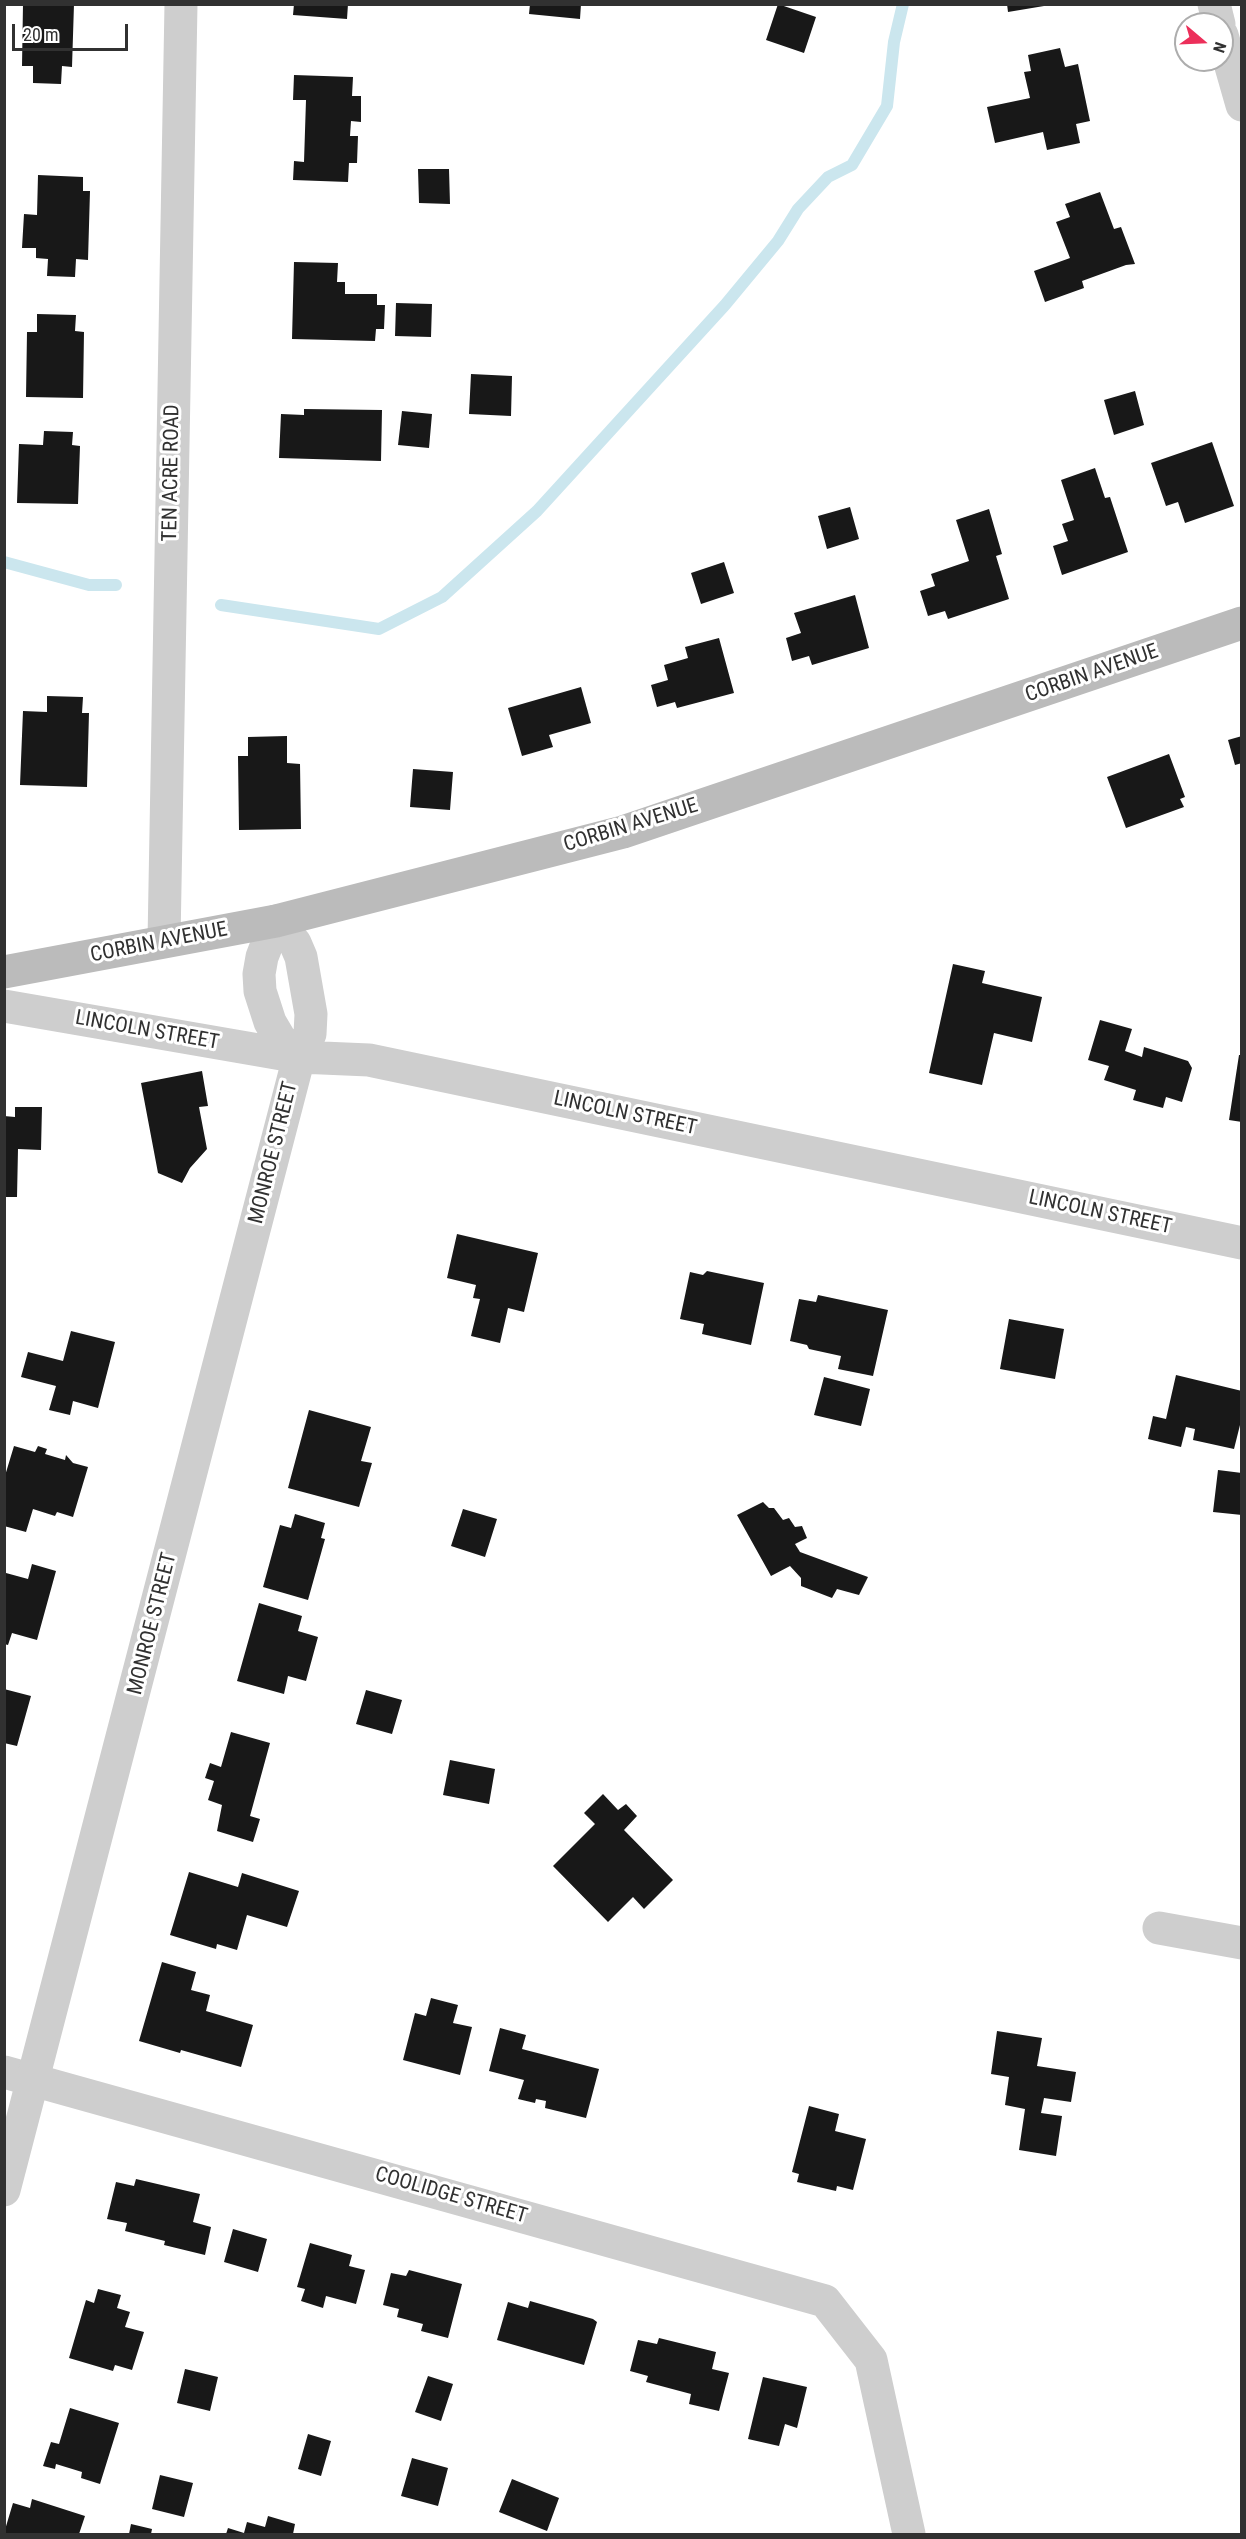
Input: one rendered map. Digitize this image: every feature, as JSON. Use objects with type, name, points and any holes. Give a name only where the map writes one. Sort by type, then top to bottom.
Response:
[{"type":"main road","name":"CORBIN AVENUE","points":[[4,972],[276,921],[623,832],[1242,623]]},
{"type":"street","name":"TEN ACRE ROAD","points":[[165,941],[181,4]]},
{"type":"street","points":[[1233,72],[1242,105]]},
{"type":"street","name":"MONROE STREET","points":[[4,2190],[20,2076],[299,1057],[310,1034],[311,1014],[304,968],[295,943],[276,921],[262,957],[259,974],[260,991],[270,1022],[280,1040],[299,1057]]},
{"type":"street","name":"LINCOLN STREET","points":[[4,1006],[299,1057],[369,1060],[1242,1243]]},
{"type":"street","points":[[1159,1928],[1242,1943]]},
{"type":"street","name":"COOLIDGE STREET","points":[[20,2076],[825,2301],[871,2360],[909,2535]]},
{"type":"building","points":[[23,4],[74,4],[72,67],[62,66],[61,84],[33,83],[33,66],[22,66]]},
{"type":"building","points":[[294,4],[348,4],[347,19],[293,15]]},
{"type":"building","points":[[530,4],[581,4],[580,19],[529,14]]},
{"type":"building","points":[[778,4],[816,17],[804,53],[766,40]]},
{"type":"building","points":[[1007,4],[1044,4],[1044,6],[1008,12]]},
{"type":"building","points":[[1060,48],[1065,67],[1078,64],[1090,121],[1076,124],[1080,143],[1047,150],[1043,132],[995,143],[987,107],[1030,98],[1024,72],[1031,71],[1028,55]]},
{"type":"building","points":[[294,75],[353,77],[352,96],[361,96],[361,122],[351,121],[350,136],[358,136],[357,163],[349,163],[348,182],[293,180],[294,161],[304,162],[306,100],[293,100]]},
{"type":"building","points":[[418,169],[449,169],[450,204],[419,203]]},
{"type":"building","points":[[38,175],[83,177],[83,191],[90,191],[88,260],[76,259],[75,277],[47,276],[48,259],[36,258],[36,248],[22,248],[24,214],[37,215]]},
{"type":"building","points":[[1100,192],[1114,229],[1121,227],[1135,264],[1082,281],[1084,288],[1045,302],[1034,271],[1070,258],[1056,222],[1070,217],[1065,204]]},
{"type":"building","points":[[294,262],[338,263],[337,282],[345,282],[345,294],[377,294],[377,305],[385,305],[384,329],[376,329],[375,341],[292,339]]},
{"type":"building","points":[[396,303],[432,304],[431,337],[395,336]]},
{"type":"building","points":[[37,314],[76,315],[75,331],[84,332],[83,398],[26,397],[27,332],[37,332]]},
{"type":"building","points":[[471,374],[512,376],[511,416],[469,414]]},
{"type":"building","points":[[1135,391],[1144,425],[1114,435],[1104,400]]},
{"type":"building","points":[[304,409],[382,410],[381,461],[279,458],[281,414],[304,415]]},
{"type":"building","points":[[402,411],[432,414],[429,448],[398,445]]},
{"type":"building","points":[[44,431],[73,432],[72,445],[80,446],[78,504],[17,503],[19,444],[43,445]]},
{"type":"building","points":[[1212,442],[1234,506],[1185,523],[1178,502],[1166,506],[1151,463]]},
{"type":"building","points":[[1095,468],[1105,498],[1110,497],[1128,552],[1062,575],[1053,546],[1068,541],[1062,524],[1074,520],[1061,480]]},
{"type":"building","points":[[850,507],[859,539],[827,549],[818,516]]},
{"type":"building","points":[[989,509],[1002,554],[996,556],[1009,599],[948,619],[945,611],[928,616],[920,591],[935,586],[931,574],[969,561],[956,520]]},
{"type":"building","points":[[724,562],[734,593],[701,604],[691,573]]},
{"type":"building","points":[[855,595],[869,648],[812,665],[809,656],[792,661],[786,638],[801,633],[794,613]]},
{"type":"building","points":[[719,638],[734,693],[677,708],[675,702],[657,707],[651,685],[668,680],[664,665],[688,658],[685,647]]},
{"type":"building","points":[[581,687],[591,723],[549,735],[553,747],[522,756],[508,708]]},
{"type":"building","points":[[47,696],[83,697],[82,713],[89,713],[87,787],[20,785],[23,711],[47,712]]},
{"type":"building","points":[[287,736],[287,763],[300,764],[301,829],[239,830],[238,756],[248,756],[248,737]]},
{"type":"building","points":[[1242,736],[1242,763],[1235,765],[1228,740]]},
{"type":"building","points":[[1169,754],[1185,797],[1180,799],[1184,807],[1126,828],[1107,777]]},
{"type":"building","points":[[413,769],[453,772],[450,810],[410,807]]},
{"type":"building","points":[[953,964],[985,971],[982,983],[1042,997],[1032,1042],[994,1033],[982,1085],[929,1073]]},
{"type":"building","points":[[1100,1020],[1132,1029],[1125,1051],[1142,1057],[1144,1047],[1188,1061],[1192,1068],[1182,1102],[1166,1097],[1163,1108],[1133,1100],[1136,1090],[1104,1080],[1109,1066],[1088,1060]]},
{"type":"building","points":[[1239,1055],[1242,1055],[1242,1122],[1229,1120]]},
{"type":"building","points":[[202,1071],[208,1106],[199,1107],[207,1149],[190,1168],[182,1183],[158,1173],[141,1083]]},
{"type":"building","points":[[15,1107],[42,1107],[41,1150],[18,1149],[17,1197],[4,1197],[4,1116],[15,1117]]},
{"type":"building","points":[[457,1234],[538,1253],[524,1312],[508,1308],[500,1343],[471,1336],[480,1299],[473,1298],[476,1285],[447,1278]]},
{"type":"building","points":[[707,1271],[764,1283],[751,1345],[702,1334],[704,1324],[680,1319],[690,1272],[703,1275]]},
{"type":"building","points":[[818,1295],[888,1310],[873,1376],[838,1369],[841,1356],[809,1349],[807,1345],[790,1341],[799,1299],[816,1302]]},
{"type":"building","points":[[1009,1319],[1064,1329],[1055,1379],[1000,1369]]},
{"type":"building","points":[[71,1331],[115,1342],[98,1408],[73,1401],[70,1415],[49,1410],[56,1386],[21,1377],[28,1352],[63,1361]]},
{"type":"building","points":[[1176,1375],[1242,1391],[1242,1417],[1234,1449],[1193,1440],[1195,1429],[1186,1427],[1181,1447],[1148,1439],[1153,1416],[1166,1419]]},
{"type":"building","points":[[824,1377],[870,1389],[861,1426],[814,1415]]},
{"type":"building","points":[[309,1410],[371,1427],[361,1461],[372,1463],[359,1507],[288,1488]]},
{"type":"building","points":[[14,1446],[35,1452],[38,1446],[47,1449],[45,1454],[65,1460],[66,1455],[73,1463],[88,1467],[73,1517],[57,1512],[55,1516],[33,1509],[26,1532],[4,1526],[4,1479]]},
{"type":"building","points":[[1218,1470],[1242,1473],[1242,1515],[1213,1512]]},
{"type":"building","points":[[763,1502],[769,1508],[774,1508],[783,1520],[789,1518],[795,1527],[802,1526],[807,1538],[795,1544],[800,1552],[868,1577],[859,1595],[837,1589],[832,1598],[801,1586],[801,1578],[790,1566],[771,1576],[737,1515]]},
{"type":"building","points":[[463,1509],[497,1519],[485,1557],[451,1546]]},
{"type":"building","points":[[295,1514],[325,1523],[321,1538],[325,1539],[308,1600],[263,1587],[280,1525],[291,1528]]},
{"type":"building","points":[[32,1564],[56,1571],[37,1640],[12,1633],[8,1645],[4,1644],[6,1573],[28,1579]]},
{"type":"building","points":[[259,1603],[302,1616],[298,1631],[318,1637],[306,1681],[288,1676],[284,1694],[237,1681]]},
{"type":"building","points":[[4,1689],[31,1696],[17,1746],[4,1743]]},
{"type":"building","points":[[366,1690],[402,1700],[392,1734],[356,1724]]},
{"type":"building","points":[[231,1732],[270,1743],[250,1816],[260,1819],[253,1842],[217,1831],[222,1805],[208,1800],[214,1781],[205,1778],[210,1763],[221,1767]]},
{"type":"building","points":[[450,1760],[495,1769],[489,1804],[443,1795]]},
{"type":"building","points":[[603,1794],[618,1810],[626,1804],[637,1816],[624,1830],[673,1880],[644,1909],[633,1897],[608,1922],[553,1866],[595,1824],[584,1813]]},
{"type":"building","points":[[189,1872],[238,1887],[242,1873],[299,1891],[287,1927],[247,1915],[237,1950],[217,1944],[216,1949],[170,1935]]},
{"type":"building","points":[[162,1962],[196,1972],[191,1990],[210,1995],[206,2011],[253,2025],[241,2067],[139,2041]]},
{"type":"building","points":[[431,1998],[458,2005],[453,2023],[472,2027],[460,2075],[403,2060],[415,2013],[426,2016]]},
{"type":"building","points":[[500,2028],[526,2035],[522,2049],[599,2069],[586,2118],[545,2108],[546,2101],[536,2099],[535,2103],[518,2099],[524,2080],[489,2071]]},
{"type":"building","points":[[997,2031],[1042,2038],[1037,2066],[1076,2072],[1071,2102],[1044,2098],[1041,2113],[1062,2116],[1056,2156],[1019,2150],[1025,2109],[1005,2105],[1009,2077],[991,2074]]},
{"type":"building","points":[[809,2106],[839,2114],[835,2131],[866,2139],[853,2190],[837,2186],[836,2191],[797,2182],[799,2174],[792,2172]]},
{"type":"building","points":[[136,2179],[200,2194],[193,2222],[211,2227],[205,2255],[164,2245],[165,2241],[125,2231],[127,2223],[107,2219],[116,2182],[134,2186]]},
{"type":"building","points":[[233,2229],[267,2239],[258,2272],[224,2262]]},
{"type":"building","points":[[310,2243],[352,2255],[349,2266],[365,2270],[356,2304],[326,2296],[323,2308],[301,2301],[305,2289],[297,2287]]},
{"type":"building","points":[[409,2270],[462,2284],[448,2338],[421,2331],[423,2324],[397,2317],[399,2309],[383,2305],[391,2273],[406,2276]]},
{"type":"building","points":[[98,2289],[121,2295],[117,2308],[130,2312],[125,2327],[144,2332],[132,2370],[115,2365],[113,2371],[69,2358],[86,2300],[94,2303]]},
{"type":"building","points":[[530,2301],[597,2322],[584,2365],[497,2340],[508,2302],[528,2308]]},
{"type":"building","points":[[659,2338],[716,2352],[712,2369],[729,2373],[719,2411],[689,2404],[691,2394],[646,2382],[648,2376],[630,2371],[638,2340],[657,2344]]},
{"type":"building","points":[[185,2369],[218,2377],[210,2411],[177,2403]]},
{"type":"building","points":[[428,2376],[453,2384],[441,2421],[415,2412]]},
{"type":"building","points":[[763,2377],[807,2387],[797,2428],[785,2424],[779,2446],[748,2439]]},
{"type":"building","points":[[70,2408],[119,2423],[100,2484],[81,2478],[82,2472],[56,2464],[55,2469],[43,2466],[51,2442],[59,2444]]},
{"type":"building","points":[[308,2434],[331,2441],[321,2476],[298,2469]]},
{"type":"building","points":[[412,2458],[448,2468],[438,2506],[401,2496]]},
{"type":"building","points":[[160,2475],[193,2483],[184,2517],[152,2509]]},
{"type":"building","points":[[512,2479],[559,2498],[547,2531],[499,2512]]},
{"type":"building","points":[[32,2499],[85,2516],[79,2534],[4,2533],[13,2503],[30,2508]]},
{"type":"building","points":[[268,2516],[295,2524],[293,2534],[226,2534],[228,2528],[244,2533],[247,2522],[265,2527]]},
{"type":"building","points":[[131,2524],[152,2529],[151,2534],[129,2534]]},
{"type":"waterway","points":[[221,605],[379,629],[442,597],[537,511],[725,305],[778,241],[798,209],[828,177],[852,165],[887,106],[894,42],[903,4]]},
{"type":"waterway","points":[[4,562],[89,585],[116,585]]}]
